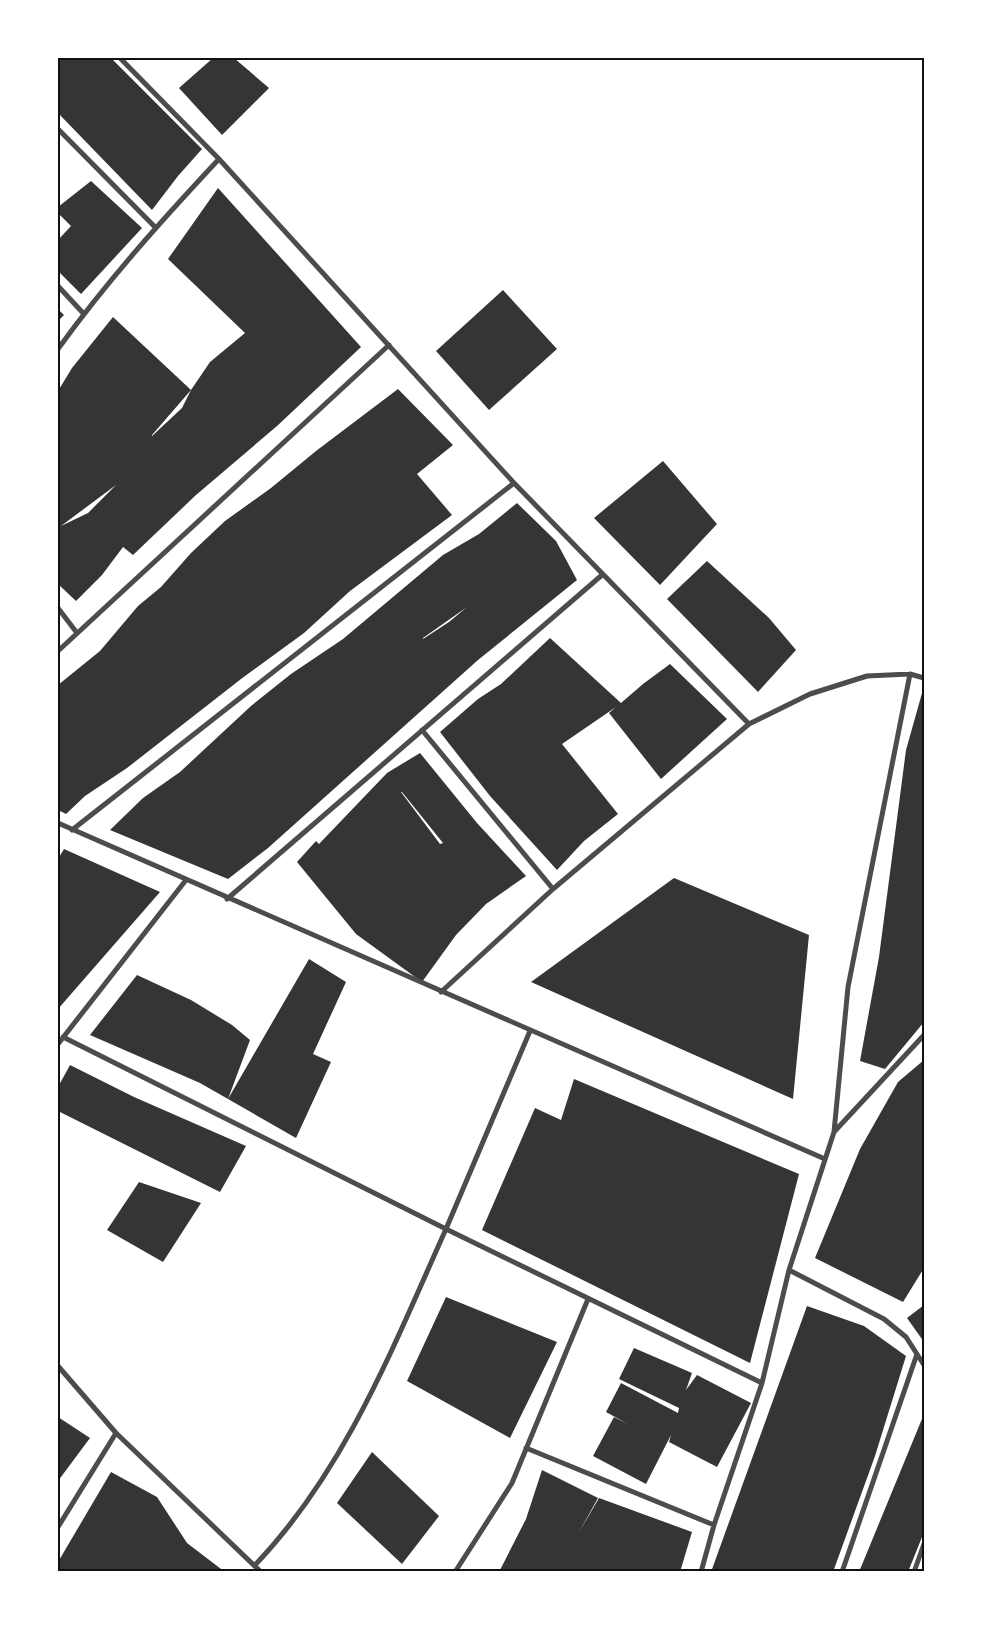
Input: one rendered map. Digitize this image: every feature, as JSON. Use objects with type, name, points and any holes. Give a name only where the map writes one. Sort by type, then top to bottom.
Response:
[{"type":"street","points":[[120,58],[218,159],[514,483],[749,724]]},
{"type":"street","points":[[58,129],[155,227]]},
{"type":"street","points":[[58,349],[83,314],[155,227],[218,159]]},
{"type":"street","points":[[58,286],[83,314]]},
{"type":"street","points":[[58,651],[389,345]]},
{"type":"street","points":[[72,830],[514,483]]},
{"type":"street","points":[[227,899],[602,575]]},
{"type":"street","points":[[58,608],[77,634]]},
{"type":"street","points":[[701,1572],[714,1525],[762,1382],[789,1270],[834,1132],[848,986],[910,674]]},
{"type":"street","points":[[441,992],[553,889],[749,724],[810,694],[867,676],[910,674],[924,678]]},
{"type":"street","points":[[422,730],[553,889]]},
{"type":"street","points":[[58,824],[825,1159]]},
{"type":"street","points":[[58,1044],[186,880]]},
{"type":"street","points":[[255,1565],[285,1534],[352,1432],[446,1229],[530,1031]]},
{"type":"street","points":[[834,1132],[924,1035]]},
{"type":"street","points":[[62,1037],[588,1299],[762,1382]]},
{"type":"street","points":[[789,1270],[884,1319],[906,1337],[924,1364]]},
{"type":"street","points":[[455,1572],[512,1483],[588,1299]]},
{"type":"street","points":[[842,1572],[917,1354]]},
{"type":"street","points":[[58,1366],[116,1433],[261,1572]]},
{"type":"street","points":[[58,1527],[116,1433]]},
{"type":"street","points":[[526,1448],[714,1525]]},
{"type":"street","points":[[914,1572],[924,1544]]},
{"type":"building","points":[[58,58],[111,58],[202,149],[152,210],[58,113]]},
{"type":"building","points":[[213,58],[234,58],[269,88],[222,135],[179,88]]},
{"type":"building","points":[[91,181],[142,228],[81,294],[58,271],[58,240],[71,226],[58,213],[58,207]]},
{"type":"building","points":[[218,188],[361,347],[277,426],[196,495],[133,555],[123,547],[102,575],[76,601],[58,584],[58,391],[72,368],[113,317],[191,390],[210,362],[245,333],[168,259]],"holes":[[[191,390],[182,408],[152,436]],[[116,485],[88,513],[61,526]]]},
{"type":"building","points":[[503,290],[557,349],[489,410],[436,351]]},
{"type":"building","points":[[58,309],[64,315],[58,321]]},
{"type":"building","points":[[398,389],[453,445],[417,474],[452,515],[350,591],[304,633],[241,679],[127,768],[85,796],[66,814],[58,810],[58,685],[100,651],[138,606],[161,587],[191,553],[225,521],[271,488],[316,451]]},
{"type":"building","points":[[663,461],[717,524],[660,585],[594,518]]},
{"type":"building","points":[[517,503],[556,541],[577,580],[478,660],[268,848],[228,879],[110,830],[143,798],[180,772],[251,706],[291,674],[343,639],[443,555],[479,534]],"holes":[[[467,607],[449,622],[423,639]]]},
{"type":"building","points":[[707,561],[769,618],[796,650],[758,692],[667,599]]},
{"type":"building","points":[[550,638],[621,703],[670,664],[727,719],[661,779],[609,713],[616,707],[562,744],[618,814],[584,841],[557,870],[490,796],[440,732],[478,699],[501,684]]},
{"type":"building","points":[[924,686],[924,1022],[885,1069],[860,1061],[879,957],[906,750]]},
{"type":"building","points":[[420,753],[477,823],[526,876],[486,904],[456,935],[422,982],[356,934],[297,862],[316,841],[319,844],[387,773]],"holes":[[[402,792],[443,843],[440,844]]]},
{"type":"building","points":[[64,849],[160,892],[58,1009],[58,859]]},
{"type":"building","points":[[674,878],[809,935],[793,1099],[531,982]]},
{"type":"building","points":[[309,959],[346,982],[313,1054],[331,1062],[296,1138],[228,1099]]},
{"type":"building","points":[[137,975],[191,1000],[232,1025],[250,1040],[228,1099],[200,1083],[90,1035]]},
{"type":"building","points":[[924,1060],[924,1268],[903,1302],[815,1258],[860,1149],[898,1082]]},
{"type":"building","points":[[70,1065],[134,1097],[246,1146],[220,1192],[58,1111],[58,1087]]},
{"type":"building","points":[[574,1079],[799,1174],[750,1363],[482,1230],[535,1108],[561,1120]]},
{"type":"building","points":[[139,1182],[201,1203],[163,1262],[107,1230]]},
{"type":"building","points":[[446,1297],[557,1342],[510,1438],[407,1381]]},
{"type":"building","points":[[924,1305],[924,1342],[907,1318]]},
{"type":"building","points":[[807,1306],[864,1326],[906,1356],[875,1456],[833,1572],[711,1572]]},
{"type":"building","points":[[634,1348],[692,1373],[686,1390],[697,1375],[751,1403],[717,1467],[669,1442],[671,1435],[646,1484],[593,1456],[614,1417],[628,1424],[606,1412],[621,1383],[678,1413],[679,1408],[619,1379]]},
{"type":"building","points":[[924,1414],[924,1532],[908,1572],[859,1572]]},
{"type":"building","points":[[58,1417],[90,1438],[58,1481]]},
{"type":"building","points":[[372,1452],[439,1516],[402,1564],[337,1503]]},
{"type":"building","points":[[542,1470],[598,1498],[578,1534],[599,1498],[692,1532],[680,1572],[499,1572],[526,1519]]},
{"type":"building","points":[[111,1472],[157,1497],[187,1543],[225,1572],[58,1572],[58,1562]]}]
